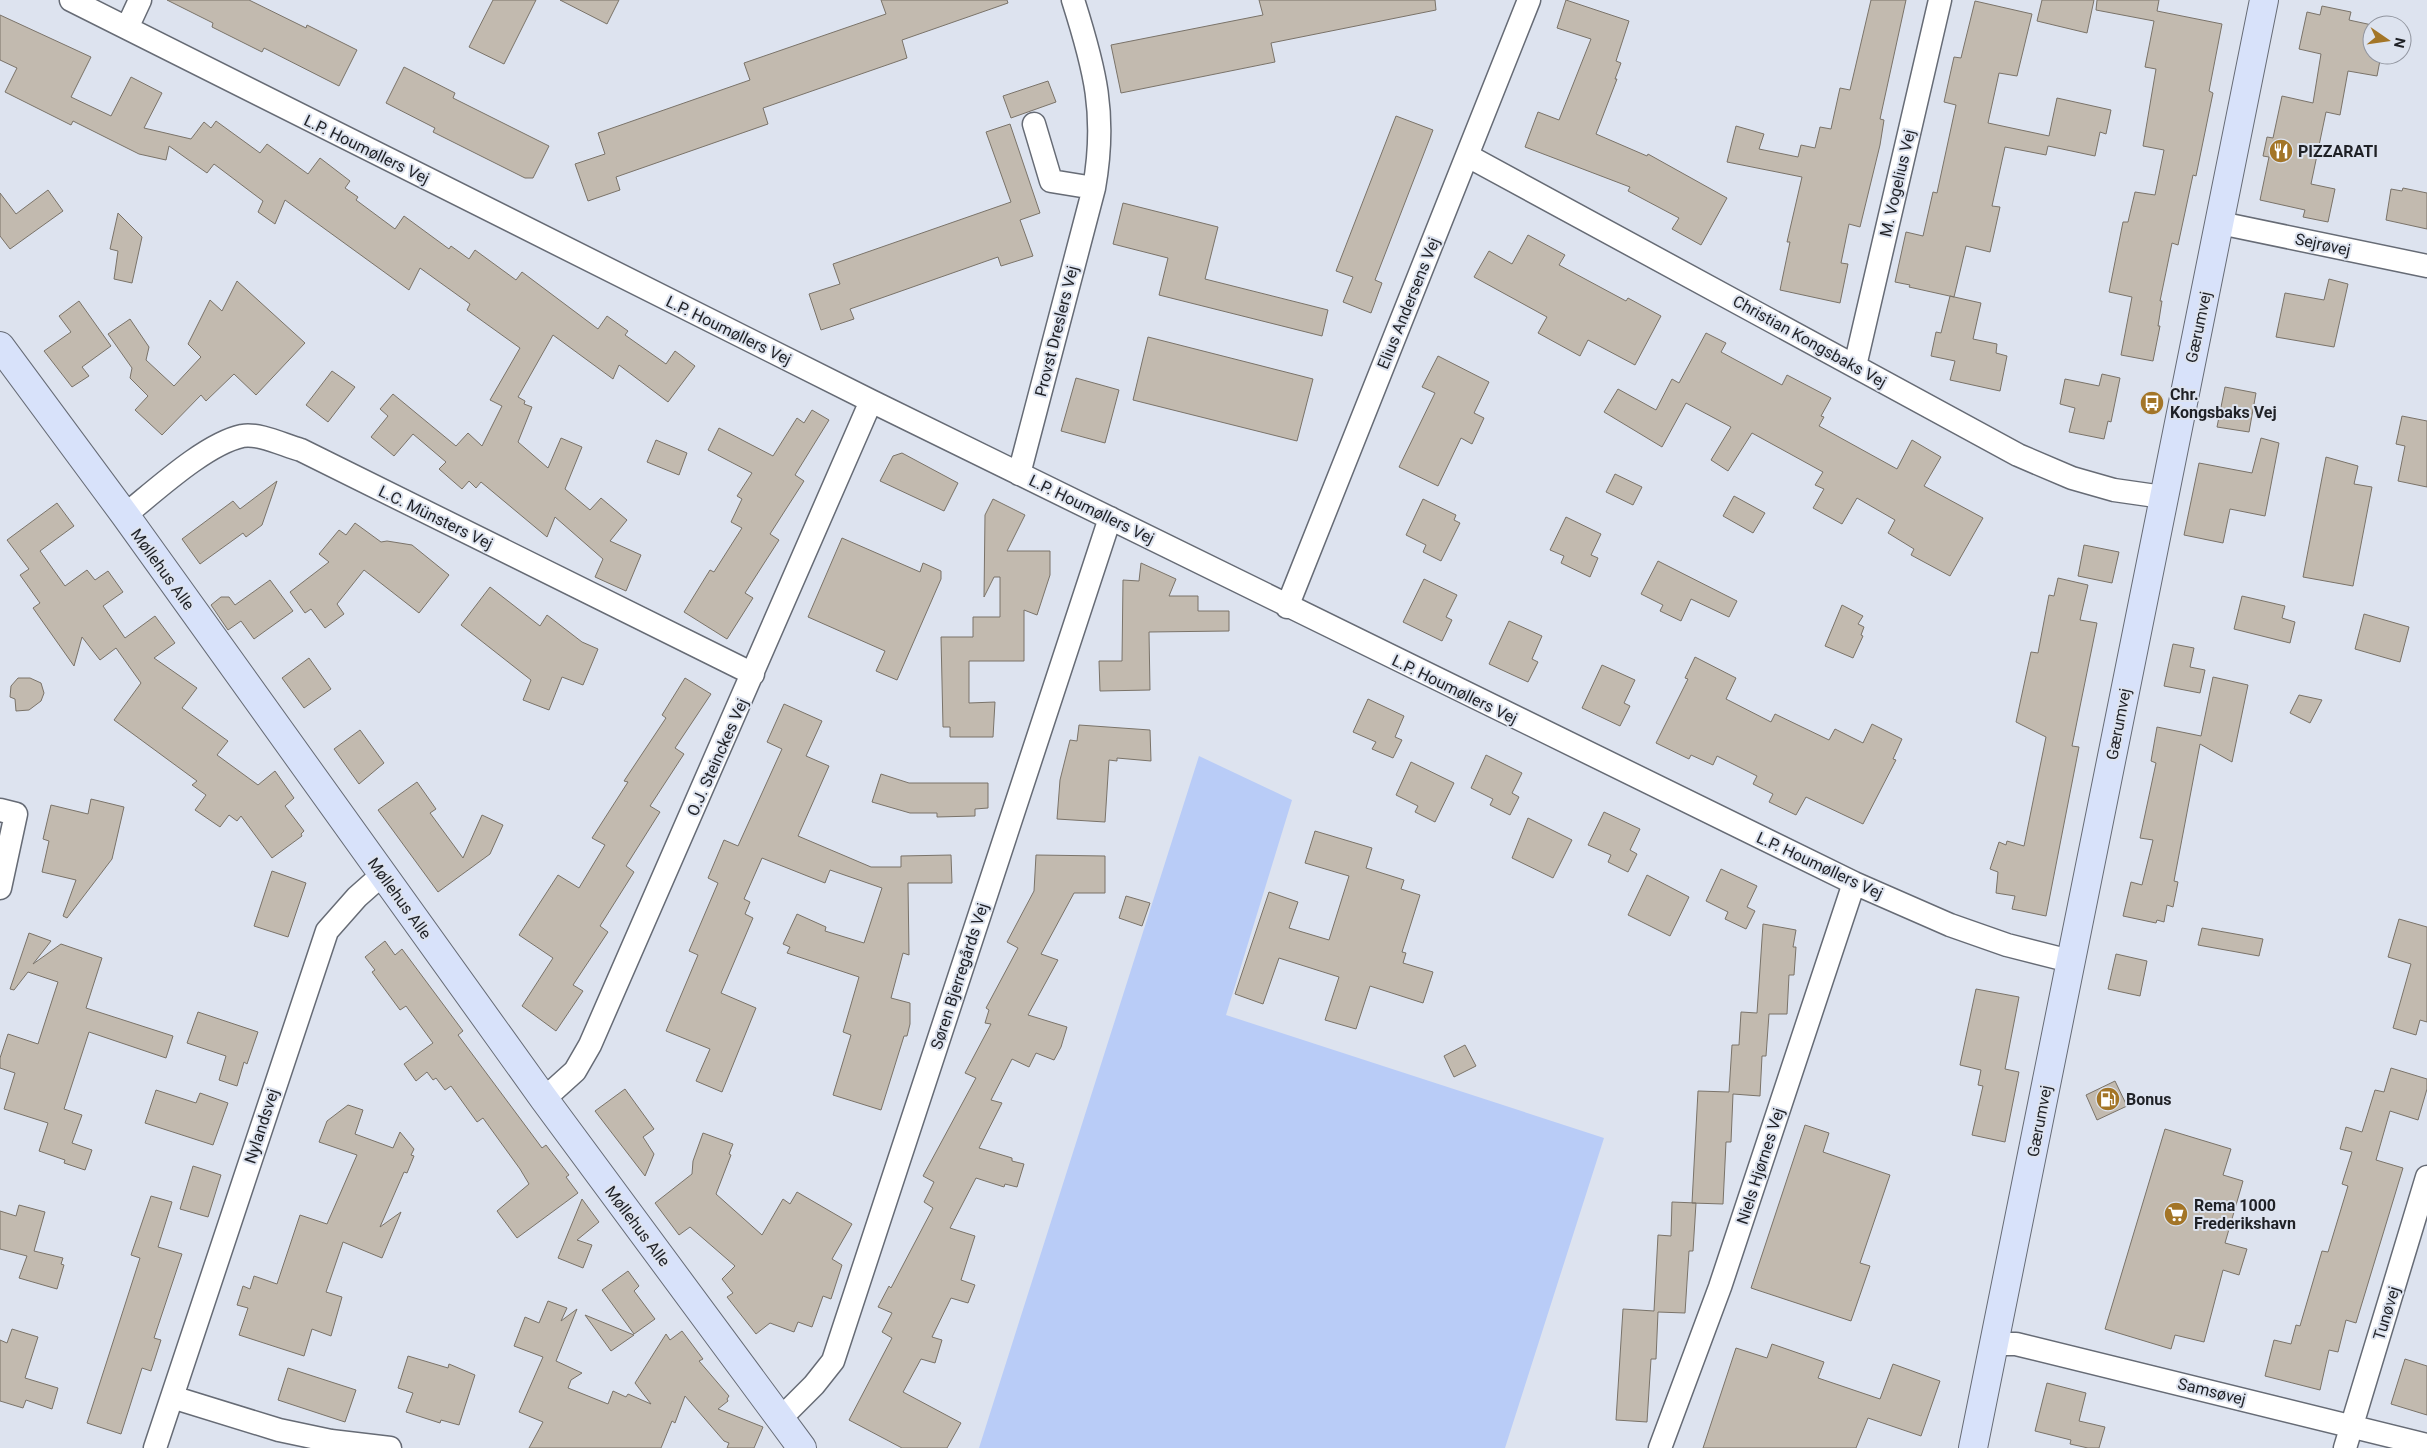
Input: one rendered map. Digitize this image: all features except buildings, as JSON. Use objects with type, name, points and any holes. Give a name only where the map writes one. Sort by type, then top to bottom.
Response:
[{"type":"main road","name":"Gærumvej","points":[[1973,1448],[2264,0]]},
{"type":"main road","name":"Møllehus Alle","points":[[0,346],[125,515],[544,1099],[802,1448]]},
{"type":"street","name":"L.P. Houmøllers Vej","points":[[71,0],[871,401],[1214,567],[1287,607],[1854,883],[1975,934],[2007,945],[2070,961]]},
{"type":"street","points":[[127,28],[140,0]]},
{"type":"street","name":"Provst Dreslers Vej","points":[[1019,474],[1094,188],[1099,156],[1100,116],[1091,57],[1074,0]]},
{"type":"street","name":"Elius Andersens Vej","points":[[1287,607],[1529,0]]},
{"type":"street","name":"M. Vogelius Vej","points":[[1855,366],[1940,0]]},
{"type":"street","points":[[1034,124],[1051,181],[1094,188]]},
{"type":"street","name":"Christian Kongsbaks Vej","points":[[1468,156],[2018,456],[2054,471],[2114,490],[2163,497]]},
{"type":"street","name":"Sejrøvej","points":[[2220,223],[2427,266]]},
{"type":"street","name":"O.J. Steinckes Vej","points":[[544,1099],[575,1072],[590,1045],[871,401]]},
{"type":"street","name":"L.C. Münsters Vej","points":[[125,515],[195,460],[216,448],[242,436],[262,438],[301,450],[753,674]]},
{"type":"street","name":"Søren Bjerregårds Vej","points":[[780,1418],[814,1385],[833,1361],[1110,518]]},
{"type":"street","points":[[0,810],[16,814],[0,888]]},
{"type":"street","name":"Nylandsvej","points":[[155,1448],[327,931],[356,897],[383,874]]},
{"type":"street","name":"Niels Hjørnes Vej","points":[[1660,1448],[1720,1287],[1854,883]]},
{"type":"street","name":"Tunøvej","points":[[2345,1448],[2427,1177]]},
{"type":"street","name":"Samsøvej","points":[[1995,1344],[2016,1344],[2352,1425],[2427,1445]]},
{"type":"street","points":[[172,1397],[279,1430],[331,1441],[390,1448]]},
{"type":"shaded area","points":[[1199,756],[1292,800],[1226,1015],[1604,1138],[1505,1448],[979,1448]]},
{"type":"place","name":"PIZZARATI","points":[[2281,151]]},
{"type":"place","name":"Chr. Kongsbaks Vej","points":[[2152,403]]},
{"type":"place","name":"Bonus","points":[[2108,1099]]},
{"type":"place","name":"Rema 1000 Frederikshavn","points":[[2176,1214]]}]
